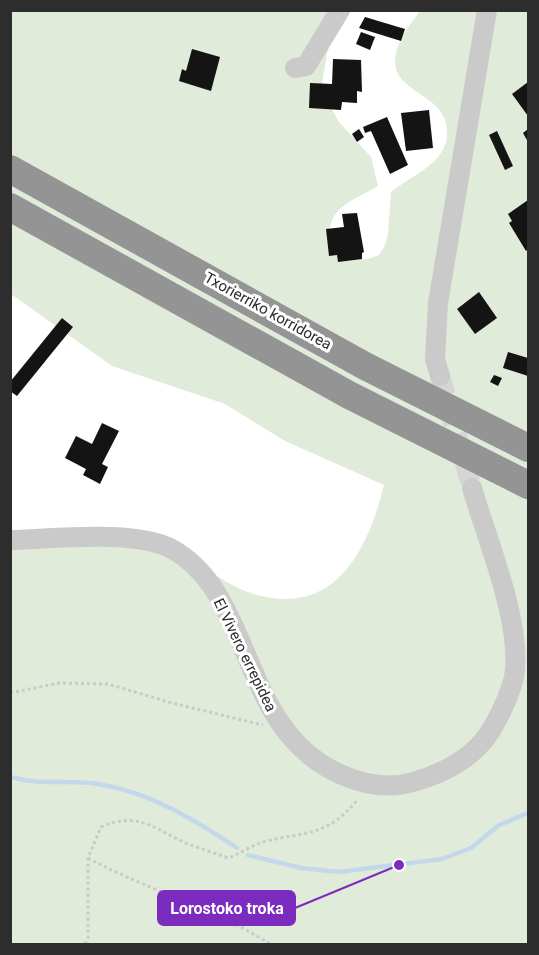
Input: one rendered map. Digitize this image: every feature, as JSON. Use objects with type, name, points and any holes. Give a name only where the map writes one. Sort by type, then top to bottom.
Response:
[{"type":"highway","name":"Txorierriko korridorea","points":[[10,169],[365,366],[528,448]]},
{"type":"highway","points":[[10,207],[349,395],[528,484]]},
{"type":"street","points":[[295,68],[306,66],[340,10]]},
{"type":"street","points":[[440,376],[435,359],[438,303],[487,10]]},
{"type":"street","name":"El Vivero errepidea","points":[[10,540],[130,538],[172,549],[207,581],[228,615],[280,726],[311,757],[356,781],[371,784],[406,784],[452,768],[474,750],[491,730],[506,705],[514,676],[514,643],[508,607],[472,488]]},
{"type":"path","points":[[10,693],[59,683],[108,684],[183,706],[261,725],[280,726]]},
{"type":"path","points":[[85,945],[88,938],[88,858],[101,827],[118,820],[147,823],[188,844],[228,858],[265,841],[316,832],[348,812],[371,784]]},
{"type":"path","points":[[88,858],[118,874],[243,927],[270,945]]},
{"type":"green space","points":[[11,11],[342,11],[327,53],[321,90],[339,122],[371,157],[378,186],[345,204],[339,210],[331,225],[330,235],[354,259],[368,259],[379,255],[385,245],[391,192],[439,156],[445,145],[447,134],[444,117],[434,105],[408,86],[399,75],[395,60],[401,40],[420,11],[528,11],[528,944],[11,944],[10,532],[77,530],[107,534],[183,559],[254,594],[282,599],[306,596],[327,587],[343,573],[357,554],[368,533],[384,485],[285,441],[225,404],[112,366],[11,294]]},
{"type":"building","points":[[365,17],[405,29],[401,41],[359,28]]},
{"type":"building","points":[[361,32],[375,37],[370,50],[356,44]]},
{"type":"building","points":[[192,49],[220,57],[211,91],[179,81],[182,69],[186,71]]},
{"type":"building","points":[[333,59],[361,60],[362,92],[357,91],[357,103],[342,102],[341,110],[309,108],[310,83],[332,84]]},
{"type":"building","points":[[528,82],[528,116],[512,94]]},
{"type":"building","points":[[429,110],[433,148],[406,151],[401,113]]},
{"type":"building","points":[[387,117],[408,165],[390,174],[371,131],[365,133],[363,127]]},
{"type":"building","points":[[359,129],[364,137],[357,142],[352,134]]},
{"type":"building","points":[[528,129],[528,142],[523,133]]},
{"type":"building","points":[[497,131],[513,166],[505,170],[489,135]]},
{"type":"building","points":[[528,200],[528,249],[526,251],[509,223],[512,221],[508,214]]},
{"type":"building","points":[[357,213],[364,252],[362,259],[338,262],[337,255],[329,256],[326,229],[344,227],[342,214]]},
{"type":"building","points":[[479,292],[497,318],[475,334],[457,309]]},
{"type":"building","points":[[62,318],[73,327],[17,396],[10,391],[10,382]]},
{"type":"building","points":[[508,352],[528,358],[528,376],[503,368]]},
{"type":"building","points":[[494,375],[502,378],[498,386],[490,382]]},
{"type":"building","points":[[102,423],[119,431],[102,464],[108,467],[100,484],[83,475],[86,469],[65,458],[76,436],[92,444]]},
{"type":"waterway","points":[[10,777],[33,781],[98,784],[136,793],[171,808],[237,848]]},
{"type":"waterway","points":[[248,855],[301,868],[339,872],[442,859],[471,848],[499,825],[528,813]]},
{"type":"tunnel","points":[[440,376],[472,488]]},
{"type":"place","name":"Lorostoko troka","points":[[399,865]]}]
